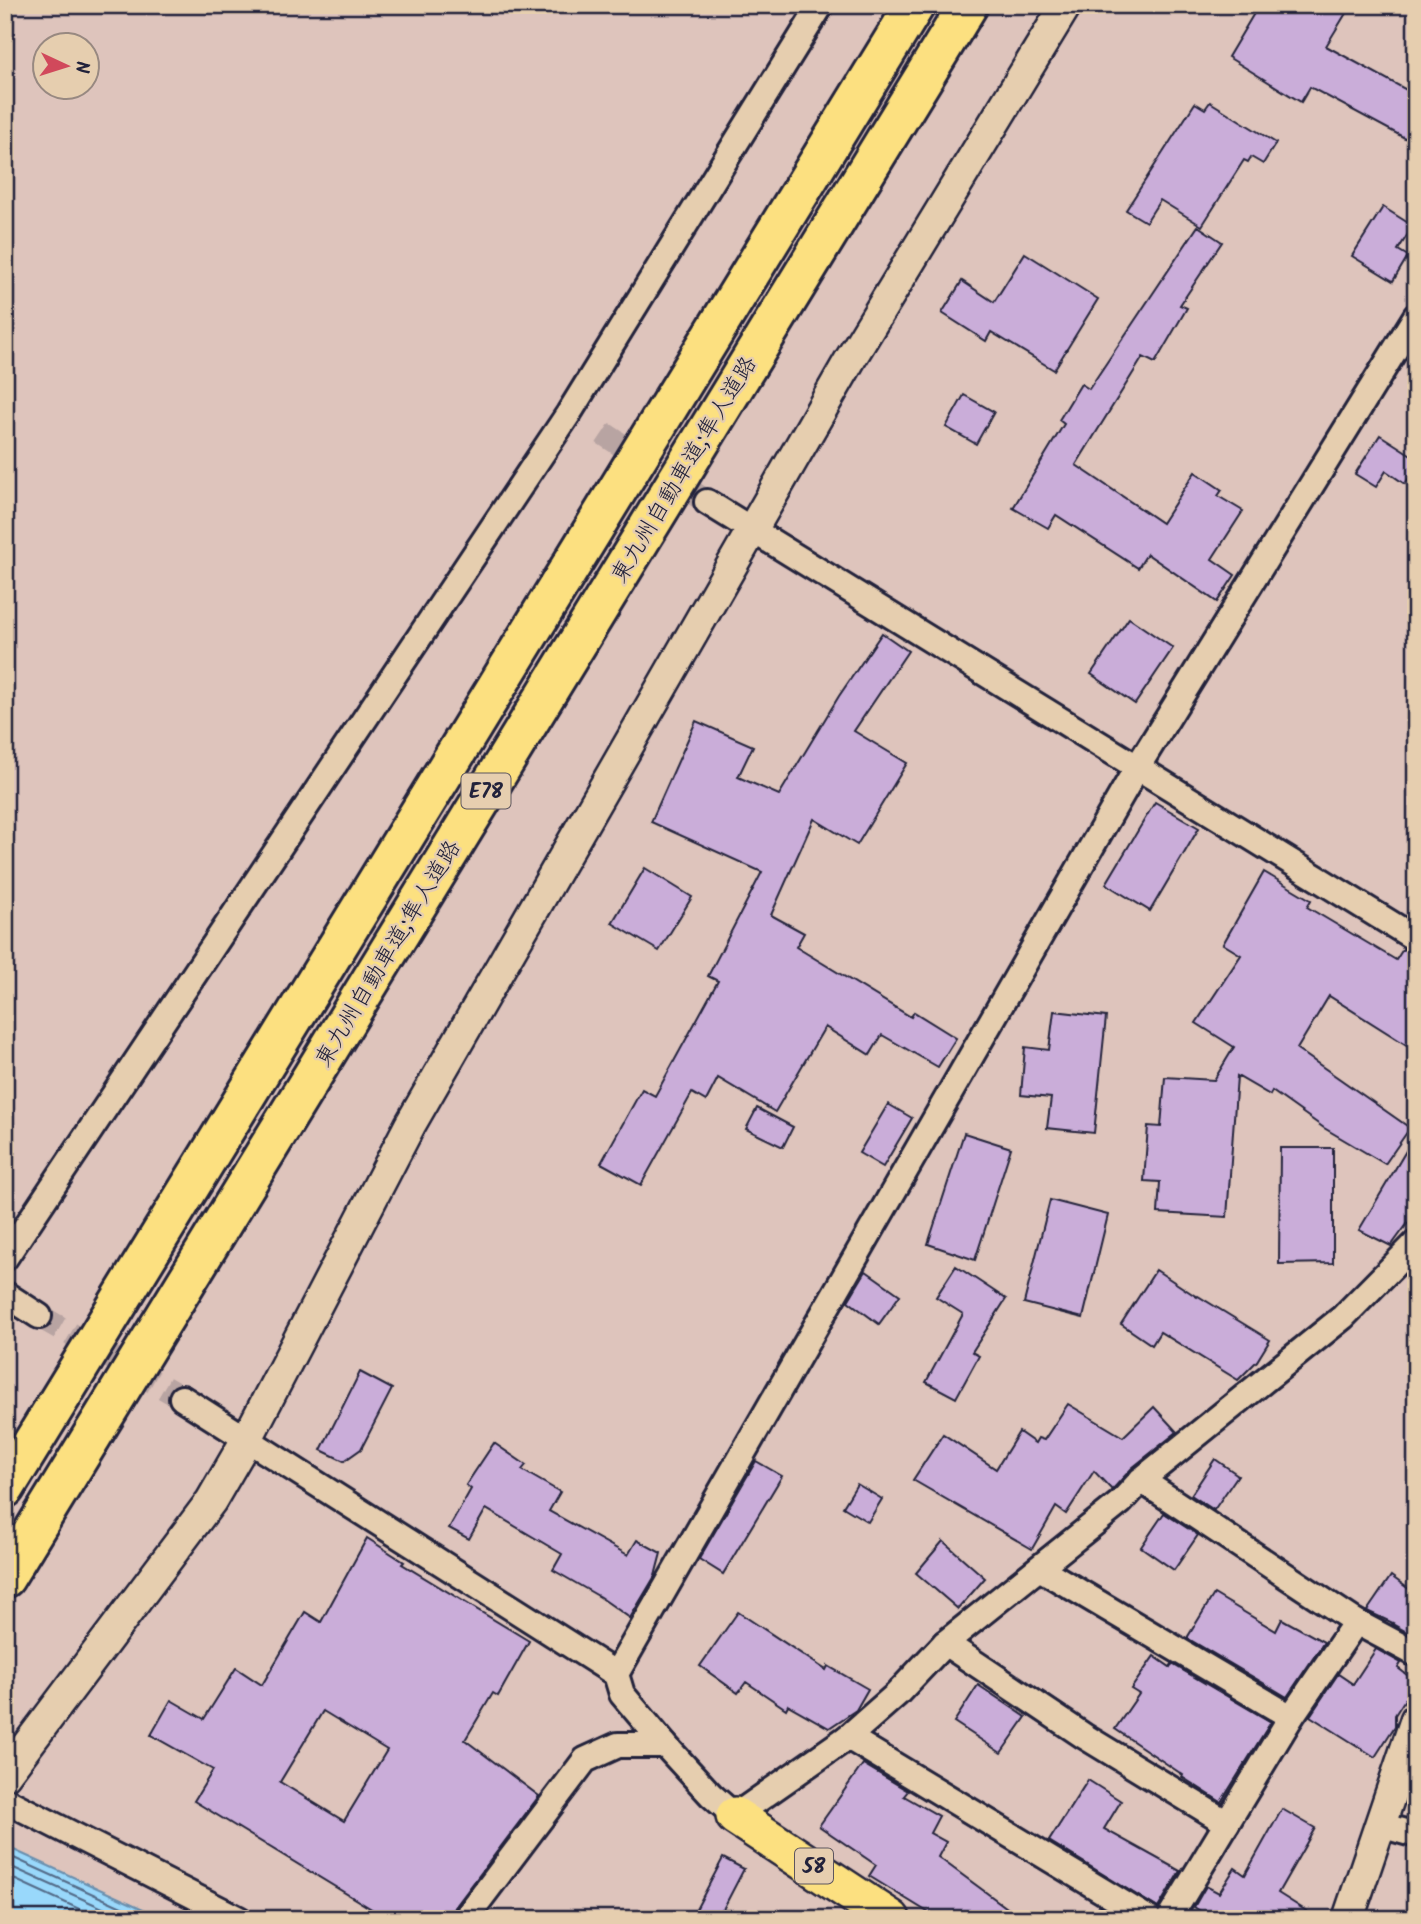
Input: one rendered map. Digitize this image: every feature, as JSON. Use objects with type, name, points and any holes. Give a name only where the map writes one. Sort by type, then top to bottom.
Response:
[{"type":"highway","name":"東九州自動車道;隼人道路","points":[[5,1488],[915,5]]},
{"type":"highway","name":"東九州自動車道;隼人道路","points":[[5,1578],[968,5]]},
{"type":"main road","name":"58","points":[[735,1816],[891,1919]]},
{"type":"street","points":[[5,1258],[569,413],[821,5]]},
{"type":"street","points":[[5,1775],[211,1501],[247,1439],[410,1125],[851,358],[1066,5]]},
{"type":"street","points":[[616,1674],[1138,766],[1416,316]]},
{"type":"street","points":[[707,502],[1416,939]]},
{"type":"street","points":[[182,1398],[616,1674],[622,1694],[710,1796],[735,1816],[848,1737],[897,1694],[946,1643],[1041,1569],[1121,1502],[1141,1480],[1343,1317],[1416,1243]]},
{"type":"street","points":[[5,1294],[38,1315]]},
{"type":"street","points":[[1141,1480],[1356,1622],[1416,1654]]},
{"type":"street","points":[[1041,1569],[1291,1717]]},
{"type":"street","points":[[1169,1919],[1291,1717],[1356,1622]]},
{"type":"street","points":[[946,1643],[1084,1736],[1227,1823]]},
{"type":"street","points":[[1348,1919],[1416,1719]]},
{"type":"street","points":[[848,1737],[1149,1919]]},
{"type":"street","points":[[465,1919],[585,1760],[618,1745],[665,1745]]},
{"type":"street","points":[[5,1800],[239,1919]]},
{"type":"street","points":[[1380,1825],[1416,1835]]},
{"type":"water","points":[[5,1846],[165,1919],[5,1919]]},
{"type":"building","points":[[1259,5],[1351,5],[1326,46],[1416,95],[1416,144],[1310,87],[1301,102],[1228,57]]},
{"type":"building","points":[[1210,102],[1276,143],[1263,164],[1251,157],[1248,162],[1244,160],[1202,226],[1160,200],[1146,222],[1126,210],[1195,103],[1205,109]]},
{"type":"building","points":[[1383,207],[1413,226],[1398,250],[1408,256],[1393,281],[1352,256]]},
{"type":"building","points":[[1198,226],[1222,242],[1180,305],[1187,308],[1155,363],[1143,357],[1076,465],[1162,523],[1195,472],[1222,490],[1218,496],[1243,511],[1212,559],[1235,575],[1217,602],[1147,554],[1138,568],[1056,515],[1048,528],[1013,508],[1064,424],[1059,420],[1081,384],[1089,389]]},
{"type":"building","points":[[1025,253],[1098,299],[1054,370],[991,332],[986,341],[942,313],[962,281],[994,302]]},
{"type":"building","points":[[964,395],[994,412],[976,444],[946,427]]},
{"type":"building","points":[[1380,435],[1416,458],[1416,467],[1405,484],[1386,471],[1376,487],[1355,474]]},
{"type":"building","points":[[1129,618],[1173,648],[1135,704],[1091,674]]},
{"type":"building","points":[[882,633],[908,651],[854,731],[907,763],[857,845],[814,819],[771,915],[804,933],[796,947],[911,1017],[914,1012],[956,1038],[938,1067],[882,1035],[870,1055],[825,1027],[775,1112],[718,1078],[706,1101],[692,1093],[641,1185],[601,1163],[642,1089],[655,1096],[718,981],[708,976],[762,872],[651,822],[696,721],[753,746],[738,777],[779,795],[839,696]]},
{"type":"building","points":[[1155,802],[1199,828],[1150,911],[1106,884]]},
{"type":"building","points":[[645,868],[692,897],[659,951],[612,923]]},
{"type":"building","points":[[1264,872],[1311,900],[1307,907],[1396,960],[1403,949],[1416,954],[1416,1051],[1329,996],[1297,1049],[1410,1128],[1385,1164],[1324,1128],[1272,1091],[1270,1095],[1237,1076],[1227,1217],[1158,1213],[1160,1182],[1144,1181],[1148,1126],[1161,1127],[1165,1077],[1214,1080],[1234,1047],[1196,1023],[1241,955],[1223,944]]},
{"type":"building","points":[[1054,1011],[1106,1017],[1094,1133],[1047,1128],[1051,1098],[1021,1095],[1025,1047],[1049,1050]]},
{"type":"building","points":[[888,1104],[912,1118],[883,1167],[859,1153]]},
{"type":"building","points":[[757,1108],[793,1127],[783,1147],[746,1129]]},
{"type":"building","points":[[964,1133],[1011,1148],[975,1260],[928,1244]]},
{"type":"building","points":[[1416,1134],[1416,1212],[1391,1246],[1359,1230]]},
{"type":"building","points":[[1280,1148],[1333,1148],[1333,1263],[1279,1264]]},
{"type":"building","points":[[1050,1200],[1108,1215],[1083,1318],[1024,1303]]},
{"type":"building","points":[[956,1266],[1006,1299],[972,1352],[979,1356],[956,1398],[926,1382],[963,1314],[936,1297]]},
{"type":"building","points":[[1156,1270],[1270,1340],[1257,1361],[1238,1380],[1160,1332],[1152,1345],[1121,1324]]},
{"type":"building","points":[[866,1271],[900,1295],[879,1324],[848,1301]]},
{"type":"building","points":[[360,1372],[392,1389],[361,1449],[344,1461],[321,1450]]},
{"type":"building","points":[[1068,1404],[1123,1437],[1154,1407],[1177,1432],[1132,1468],[1112,1490],[1094,1471],[1066,1514],[1056,1507],[1032,1549],[913,1480],[943,1434],[996,1469],[1019,1432],[1035,1443],[1038,1438],[1044,1440]]},
{"type":"building","points":[[494,1443],[526,1465],[522,1470],[560,1492],[549,1511],[628,1555],[637,1540],[661,1553],[655,1576],[630,1618],[553,1570],[562,1554],[486,1509],[469,1539],[449,1528],[471,1489],[466,1485]]},
{"type":"building","points":[[1215,1459],[1238,1475],[1214,1510],[1191,1495]]},
{"type":"building","points":[[756,1461],[782,1476],[723,1574],[699,1559]]},
{"type":"building","points":[[857,1484],[882,1499],[868,1522],[843,1507]]},
{"type":"building","points":[[1164,1513],[1198,1535],[1174,1570],[1141,1547]]},
{"type":"building","points":[[367,1538],[404,1562],[402,1564],[529,1641],[498,1696],[493,1693],[465,1740],[539,1796],[453,1910],[450,1919],[388,1919],[194,1801],[213,1770],[151,1735],[171,1700],[204,1719],[236,1668],[262,1685],[305,1612],[321,1622]],"holes":[[[323,1711],[387,1750],[344,1821],[280,1782]]]},
{"type":"building","points":[[943,1541],[985,1578],[958,1609],[916,1573]]},
{"type":"building","points":[[1391,1576],[1413,1592],[1416,1588],[1414,1636],[1367,1611]]},
{"type":"building","points":[[1214,1594],[1276,1631],[1282,1619],[1324,1642],[1287,1697],[1187,1638]]},
{"type":"building","points":[[738,1612],[826,1670],[828,1666],[868,1689],[856,1710],[829,1728],[788,1705],[786,1709],[746,1682],[738,1693],[700,1666]]},
{"type":"building","points":[[1376,1649],[1401,1663],[1398,1668],[1416,1682],[1395,1715],[1395,1726],[1375,1757],[1310,1716],[1338,1674],[1353,1684]]},
{"type":"building","points":[[1154,1656],[1271,1722],[1221,1802],[1115,1729],[1139,1694],[1131,1689]]},
{"type":"building","points":[[978,1685],[1026,1717],[1001,1753],[954,1722]]},
{"type":"building","points":[[863,1764],[908,1791],[904,1796],[939,1816],[930,1833],[946,1842],[938,1857],[1022,1919],[939,1919],[869,1876],[876,1865],[819,1826]]},
{"type":"building","points":[[1088,1780],[1121,1801],[1104,1829],[1180,1871],[1158,1908],[1049,1841]]},
{"type":"building","points":[[1282,1809],[1315,1828],[1278,1893],[1319,1919],[1202,1919],[1205,1914],[1194,1907],[1206,1886],[1219,1893],[1235,1868],[1245,1875]]},
{"type":"building","points":[[723,1858],[744,1869],[718,1919],[691,1919]]},
{"type":"tunnel","points":[[603,433],[707,502]]},
{"type":"tunnel","points":[[39,1316],[182,1398]]}]
